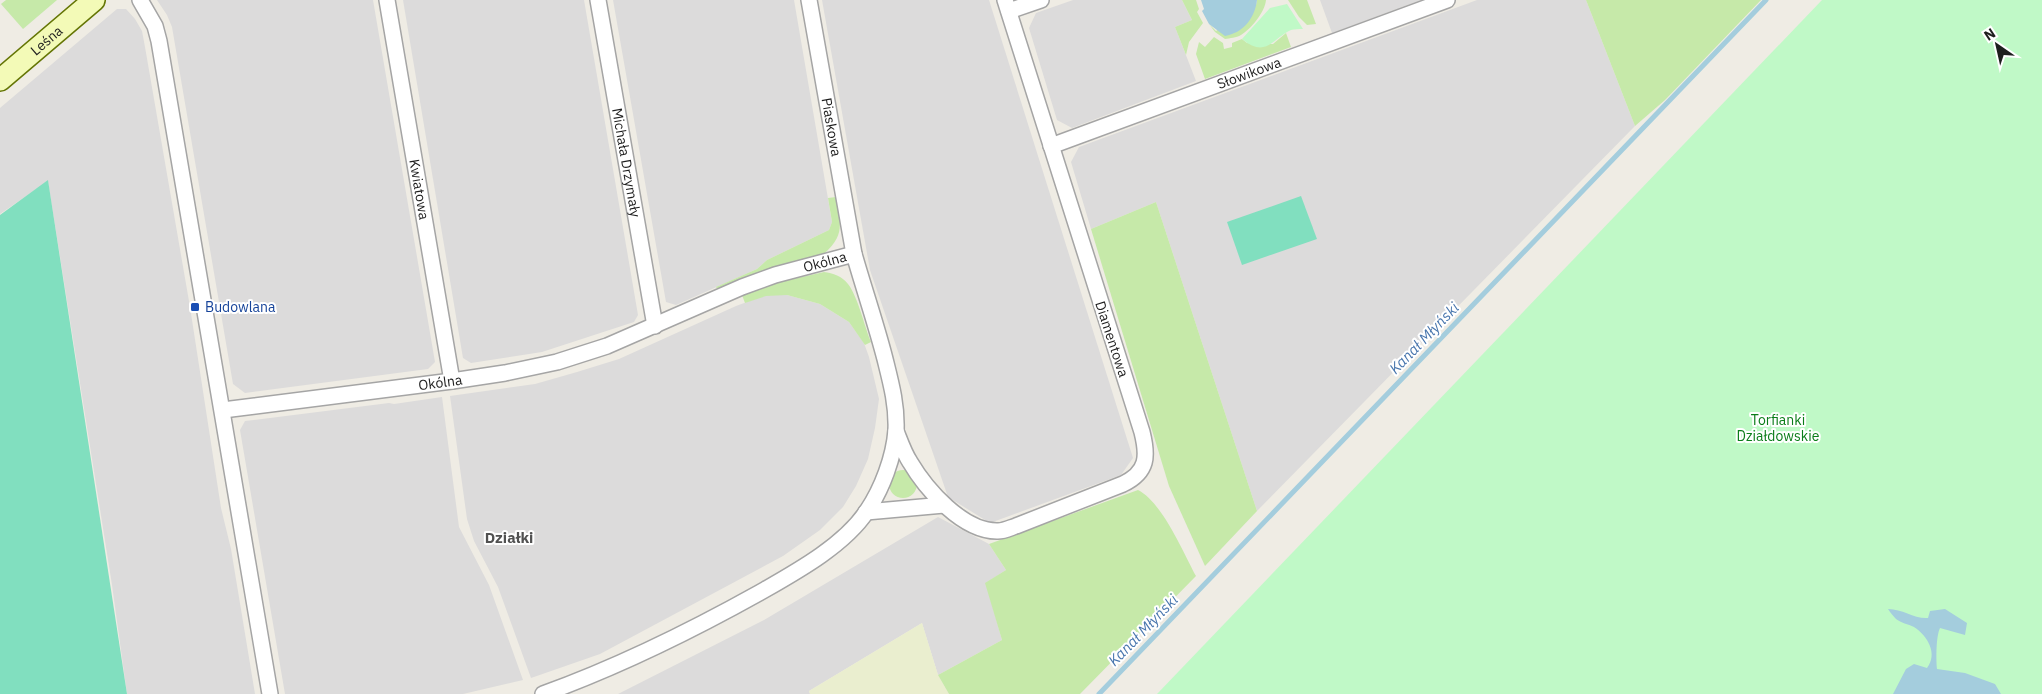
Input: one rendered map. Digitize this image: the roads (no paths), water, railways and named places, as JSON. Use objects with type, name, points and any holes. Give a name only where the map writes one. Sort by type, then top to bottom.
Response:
[{"type":"street","name":"Leśna","points":[[0,80],[94,0]]},
{"type":"street","points":[[140,0],[152,20],[159,41],[270,694]]},
{"type":"street","name":"Kwiatowa","points":[[387,0],[452,381]]},
{"type":"street","name":"Michała Drzymały","points":[[598,0],[655,326]]},
{"type":"street","name":"Piaskowa","points":[[809,0],[854,254]]},
{"type":"street","points":[[1007,6],[1041,0]]},
{"type":"street","name":"Słowikowa","points":[[1051,146],[1447,0]]},
{"type":"street","name":"Diamentowa","points":[[896,431],[910,462],[944,505],[985,530],[1000,531],[1123,484],[1131,480],[1145,463],[1146,449],[1142,432],[1007,6]]},
{"type":"street","name":"Okólna","points":[[223,410],[505,373],[582,355],[655,326],[742,287],[775,275],[854,254],[896,402],[896,431],[892,451],[881,484],[866,512],[839,541],[771,586],[629,660],[562,691],[543,694]]},
{"type":"street","points":[[886,468],[910,462]]},
{"type":"street","points":[[914,508],[925,482]]},
{"type":"street","points":[[881,484],[892,510]]},
{"type":"street","points":[[866,512],[944,505]]},
{"type":"water","points":[[1201,0],[1257,0],[1254,13],[1247,24],[1237,32],[1225,36],[1209,24],[1202,11],[1204,9]]},
{"type":"water","points":[[1888,609],[1928,618],[1930,611],[1945,609],[1967,623],[1965,635],[1940,628],[1936,654],[1937,669],[1965,673],[1995,684],[2001,694],[1893,694],[1906,669],[1914,664],[1927,668],[1932,657],[1930,646],[1923,635],[1914,627],[1900,622]]},
{"type":"waterway","name":"Kanał Młyński","points":[[1099,694],[1766,0]]},
{"type":"place","name":"Budowlana","points":[[195,307]]},
{"type":"district","name":"Działki","points":[[509,537]]},
{"type":"park label","name":"Torfianki Działdowskie","points":[[1778,428]]}]
